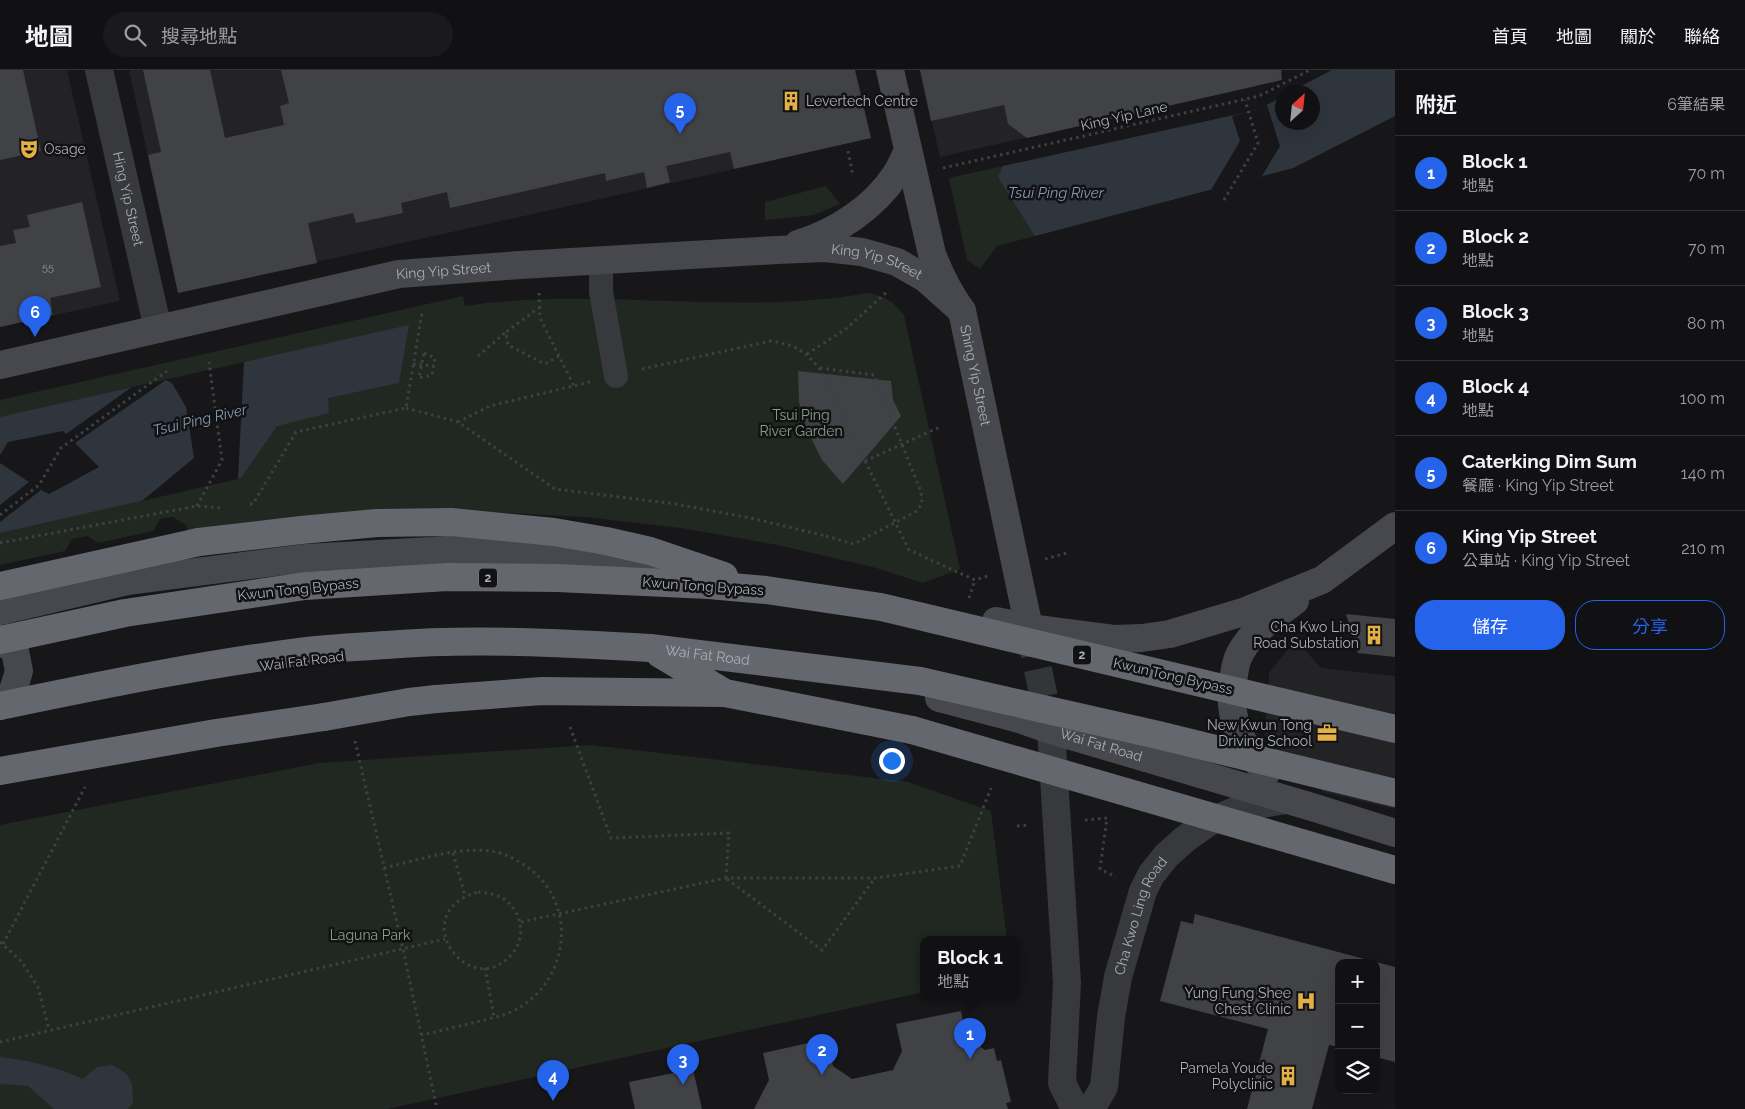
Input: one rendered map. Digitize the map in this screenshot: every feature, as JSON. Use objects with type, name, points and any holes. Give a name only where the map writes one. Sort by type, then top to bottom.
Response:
[{"type":"highway","points":[[0,586],[199,542],[377,523],[451,522],[554,532],[606,541],[650,551],[766,590]]},
{"type":"highway","name":"Kwun Tong Bypass","points":[[0,639],[125,613],[305,586],[447,577],[646,582],[766,590],[881,608],[1395,729]]},
{"type":"highway","points":[[0,706],[138,678],[307,651],[432,641],[537,642],[650,648],[920,681],[1148,733],[1395,793]]},
{"type":"highway","points":[[650,648],[725,693]]},
{"type":"highway","points":[[0,771],[216,733],[418,701],[542,691],[725,693],[912,730],[1395,870]]},
{"type":"main road","name":"Shing Yip Street","points":[[890,70],[932,254],[939,274],[962,311],[1029,628]]},
{"type":"main road","name":"King Yip Street","points":[[777,250],[814,239],[847,222],[876,198],[886,187],[896,175],[908,150]]},
{"type":"main road","name":"King Yip Street","points":[[0,365],[399,274],[777,250],[825,248],[862,252],[897,262],[925,278],[962,311]]},
{"type":"main road","points":[[1300,804],[1261,767],[1246,748],[1237,728],[1231,707],[1232,685],[1241,651],[1250,638],[1265,624],[1395,526]]},
{"type":"main road","points":[[0,611],[136,579],[306,558],[458,550],[562,552],[678,564],[965,613],[1029,628],[1114,639],[1170,634],[1243,612],[1322,580]]},
{"type":"main road","points":[[0,639],[15,651],[19,671],[12,694],[0,706]]},
{"type":"main road","name":"Wai Fat Road","points":[[0,716],[230,671],[313,657],[440,648],[710,654],[870,681],[1019,719],[1395,833]]},
{"type":"street","name":"Hing Yip Street","points":[[99,70],[158,329]]},
{"type":"street","points":[[601,260],[601,292],[616,376]]},
{"type":"street","points":[[1051,730],[1067,984],[1062,1083],[1075,1109]]},
{"type":"street","name":"Cha Kwo Ling Road","points":[[1090,1109],[1104,1087],[1111,1017],[1118,977],[1143,891],[1151,875],[1166,856],[1185,839],[1209,822],[1247,806],[1300,804]]},
{"type":"path","name":"King Yip Lane","points":[[937,170],[1259,96],[1310,70]]},
{"type":"path","points":[[1224,200],[1258,143],[1244,100]]},
{"type":"path","points":[[848,151],[854,176]]},
{"type":"path","points":[[807,354],[847,328],[891,289]]},
{"type":"path","points":[[539,292],[540,318],[574,386]]},
{"type":"path","points":[[478,356],[540,306]]},
{"type":"path","points":[[406,408],[422,313]]},
{"type":"path","points":[[506,332],[508,345],[545,364],[559,356]]},
{"type":"path","points":[[458,422],[490,406],[616,376],[771,340],[790,344],[807,354],[819,368],[909,550],[975,580]]},
{"type":"path","points":[[424,353],[435,358],[434,366],[432,375],[419,378],[424,353]]},
{"type":"path","points":[[197,506],[222,460],[209,362]]},
{"type":"path","points":[[412,364],[434,366]]},
{"type":"path","points":[[246,505],[253,504],[296,432],[406,408],[458,422],[555,489],[684,506],[755,519],[854,544],[917,510],[922,503],[921,492],[874,375],[819,368]]},
{"type":"path","points":[[0,515],[39,485],[61,448],[167,371]]},
{"type":"path","points":[[865,461],[940,427]]},
{"type":"path","points":[[0,543],[197,506],[224,508]]},
{"type":"path","points":[[570,727],[612,838],[729,832],[726,878]]},
{"type":"path","points":[[355,740],[403,949],[437,1109]]},
{"type":"path","points":[[49,1029],[38,987],[21,961],[2,943],[85,787]]},
{"type":"path","points":[[521,922],[726,878],[875,878],[960,866],[990,788]]},
{"type":"path","points":[[1017,826],[1106,818],[1100,869],[1143,891]]},
{"type":"path","points":[[384,868],[476,849],[498,852],[519,861],[537,874],[551,892],[559,914],[562,935],[559,958],[550,979],[535,997],[516,1010],[422,1035]]},
{"type":"path","points":[[454,853],[465,896]]},
{"type":"path","points":[[726,878],[822,950],[875,878]]},
{"type":"path","points":[[478,892],[498,896],[514,909],[521,922],[517,947],[508,958],[498,965],[485,968],[472,966],[461,961],[451,952],[445,939],[446,920],[457,902],[465,896],[478,892]]},
{"type":"path","points":[[0,1042],[49,1029],[445,939]]},
{"type":"path","points":[[485,968],[494,1017]]},
{"type":"shaded area","points":[[0,70],[67,70],[120,301],[0,327]]},
{"type":"shaded area","points":[[129,70],[711,70],[734,169],[178,293]]},
{"type":"shaded area","points":[[920,70],[1284,70],[1253,87],[940,157]]},
{"type":"shaded area","name":"New Kwun Tong Driving School","points":[[1298,642],[1321,668],[1395,676],[1395,809],[1323,792],[1265,737],[1269,673],[1292,644]]},
{"type":"green space","name":"Tsui Ping River","points":[[1332,70],[1395,70],[1395,116],[1293,168],[997,246],[980,269],[967,260],[949,178],[1257,110],[1275,101],[1275,130],[1320,130],[1320,85],[1303,85]]},
{"type":"green space","points":[[826,186],[840,204],[814,215],[765,220],[765,202]]},
{"type":"green space","name":"Tsui Ping River Garden","points":[[868,293],[889,300],[904,315],[960,569],[923,583],[873,567],[778,545],[681,528],[584,517],[487,512],[191,544],[186,525],[173,517],[160,519],[153,531],[98,543],[87,536],[72,539],[65,551],[0,565],[0,400],[463,296],[465,306],[565,299],[768,302],[818,300]]},
{"type":"green space","name":"Laguna Park","points":[[591,745],[908,782],[991,811],[1007,936],[920,936],[920,993],[387,1109],[0,1109],[0,825],[319,763]]},
{"type":"water","name":"Tsui Ping River","points":[[1332,70],[1395,70],[1395,116],[1293,168],[1035,236],[998,177],[1003,166],[1257,110],[1275,101],[1275,130],[1320,130],[1320,85],[1303,85]]},
{"type":"water","points":[[409,325],[399,383],[328,398],[329,413],[277,426],[241,478],[0,533],[0,417]]},
{"type":"water","points":[[0,1057],[43,1065],[83,1079],[97,1067],[112,1065],[126,1073],[132,1084],[133,1103],[128,1109],[54,1109],[28,1086],[0,1084]]},
{"type":"pier","points":[[1267,105],[1280,146],[1262,176],[1211,190],[1240,141],[1232,116],[1257,110]]},
{"type":"pier","points":[[244,362],[238,479],[142,501],[194,458],[186,407],[172,383],[166,380],[75,443],[99,467],[49,494],[41,490],[0,522],[0,505],[29,482],[0,463],[0,455],[8,442],[63,431],[66,434],[132,387]]},
{"type":"building","points":[[0,70],[23,70],[41,151],[0,160]]},
{"type":"building","points":[[143,70],[210,70],[225,138],[284,125],[280,106],[289,103],[281,70],[855,70],[871,138],[734,169],[730,152],[666,166],[670,182],[647,188],[644,172],[606,181],[605,173],[450,208],[447,192],[401,203],[403,213],[356,223],[353,213],[308,223],[317,263],[178,293],[148,155],[161,152]]},
{"type":"building","points":[[920,70],[1281,70],[1282,80],[1027,138],[1008,124],[1004,105],[931,121]]},
{"type":"building","points":[[82,202],[101,287],[50,298],[53,315],[0,327],[0,246],[16,243],[13,230],[30,227],[27,215]]},
{"type":"building","points":[[798,371],[891,381],[893,400],[901,416],[843,484],[822,460],[808,432],[799,402]]},
{"type":"building","name":"Cha Kwo Ling Road Substation","points":[[1346,614],[1395,619],[1395,657],[1358,653]]},
{"type":"building","points":[[1195,914],[1365,959],[1335,959],[1335,1046],[1329,1045],[1312,1109],[1247,1109],[1268,1029],[1160,1001],[1181,921],[1193,924]]},
{"type":"building","points":[[1380,963],[1395,967],[1395,1062],[1380,1058]]},
{"type":"building","points":[[961,1011],[966,1037],[985,1050],[994,1048],[997,1061],[1001,1060],[1011,1102],[1006,1103],[1008,1109],[754,1109],[769,1080],[763,1053],[827,1039],[833,1066],[852,1079],[893,1070],[902,1051],[896,1024]]},
{"type":"building","points":[[693,1069],[702,1109],[635,1109],[629,1082]]},
{"type":"tunnel","points":[[1029,628],[1051,730]]},
{"type":"place","name":"Levertech Centre","points":[[791,101]]},
{"type":"place","name":"Caterking Dim Sum","points":[[680,134]]},
{"type":"place","name":"Osage","points":[[29,149]]},
{"type":"place","name":"King Yip Street","points":[[35,337]]},
{"type":"place","name":"Cha Kwo Ling Road Substation","points":[[1374,635]]},
{"type":"place","name":"New Kwun Tong Driving School","points":[[1327,733]]},
{"type":"place","name":"Yung Fung Shee Chest Clinic","points":[[1306,1001]]},
{"type":"place","name":"Block 1","points":[[970,1059]]},
{"type":"place","name":"Block 2","points":[[822,1075]]},
{"type":"place","name":"Pamela Youde Polyclinic","points":[[1288,1076]]},
{"type":"place","name":"Block 3","points":[[683,1085]]},
{"type":"place","name":"Block 4","points":[[553,1101]]}]
